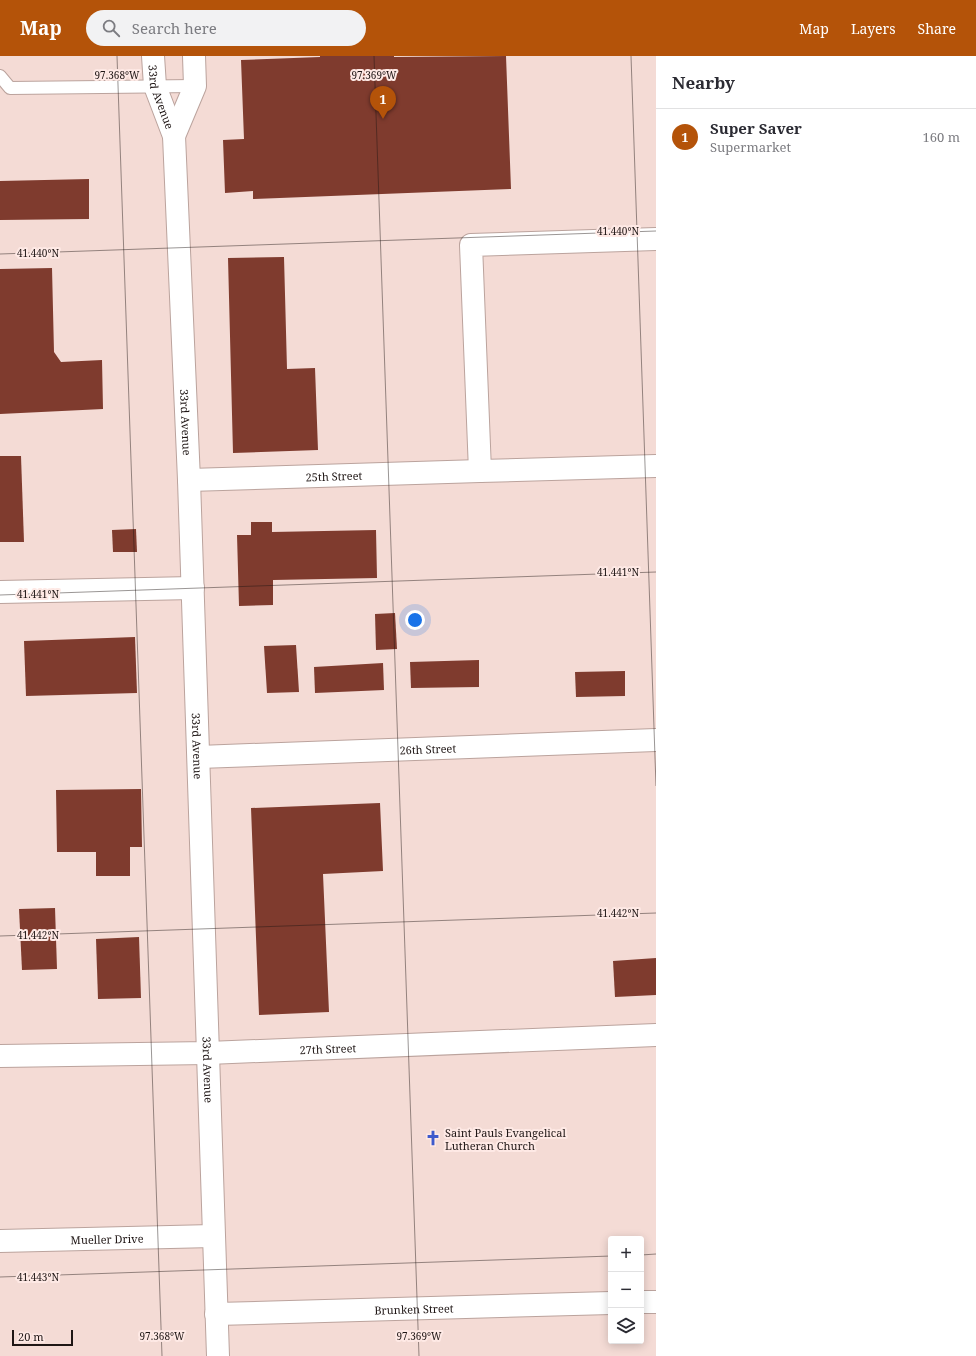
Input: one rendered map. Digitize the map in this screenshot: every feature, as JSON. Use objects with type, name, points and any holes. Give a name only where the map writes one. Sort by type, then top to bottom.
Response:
[{"type":"street","name":"33rd Avenue","points":[[153,56],[155,86],[174,136],[193,588],[218,1356]]},
{"type":"street","name":"33rd Avenue","points":[[174,136],[195,86],[194,56]]},
{"type":"street","points":[[480,471],[471,245],[656,239]]},
{"type":"street","name":"25th Street","points":[[189,480],[656,466]]},
{"type":"street","points":[[0,592],[193,588]]},
{"type":"street","name":"26th Street","points":[[199,757],[656,740]]},
{"type":"street","name":"27th Street","points":[[0,1056],[208,1053],[656,1035]]},
{"type":"street","name":"Mueller Drive","points":[[0,1241],[213,1236]]},
{"type":"street","points":[[644,1302],[656,1302]]},
{"type":"street","name":"Brunken Street","points":[[216,1314],[608,1303]]},
{"type":"lane","points":[[0,76],[10,88],[195,86]]},
{"type":"building","points":[[320,56],[506,56],[511,189],[253,199],[253,191],[225,193],[223,140],[244,139],[241,60]]},
{"type":"building","points":[[89,179],[89,219],[0,220],[0,181]]},
{"type":"building","points":[[284,257],[287,369],[315,368],[318,450],[233,453],[228,258]]},
{"type":"building","points":[[52,268],[54,352],[61,362],[102,360],[103,409],[0,414],[0,269]]},
{"type":"building","points":[[0,456],[21,456],[24,542],[0,542]]},
{"type":"building","points":[[251,522],[272,522],[272,532],[376,530],[377,578],[273,580],[273,605],[239,606],[237,535],[251,535]]},
{"type":"building","points":[[136,529],[137,552],[113,552],[112,530]]},
{"type":"building","points":[[395,613],[397,649],[376,650],[375,614]]},
{"type":"building","points":[[135,637],[137,693],[26,696],[24,641]]},
{"type":"building","points":[[296,645],[299,692],[267,693],[264,646]]},
{"type":"building","points":[[479,660],[479,687],[411,688],[410,662]]},
{"type":"building","points":[[383,663],[384,690],[315,693],[314,667]]},
{"type":"building","points":[[625,671],[625,696],[576,697],[575,672]]},
{"type":"building","points":[[141,789],[142,847],[130,847],[130,876],[96,876],[96,852],[57,852],[56,790]]},
{"type":"building","points":[[380,803],[383,871],[323,874],[329,1012],[259,1015],[251,808]]},
{"type":"building","points":[[55,908],[57,969],[22,970],[19,909]]},
{"type":"building","points":[[139,937],[141,998],[98,999],[96,939]]},
{"type":"building","points":[[656,958],[656,995],[615,997],[613,961]]},
{"type":"place","name":"Super Saver","points":[[383,119]]},
{"type":"place","name":"Saint Pauls Evangelical Lutheran Church","points":[[433,1138]]}]
